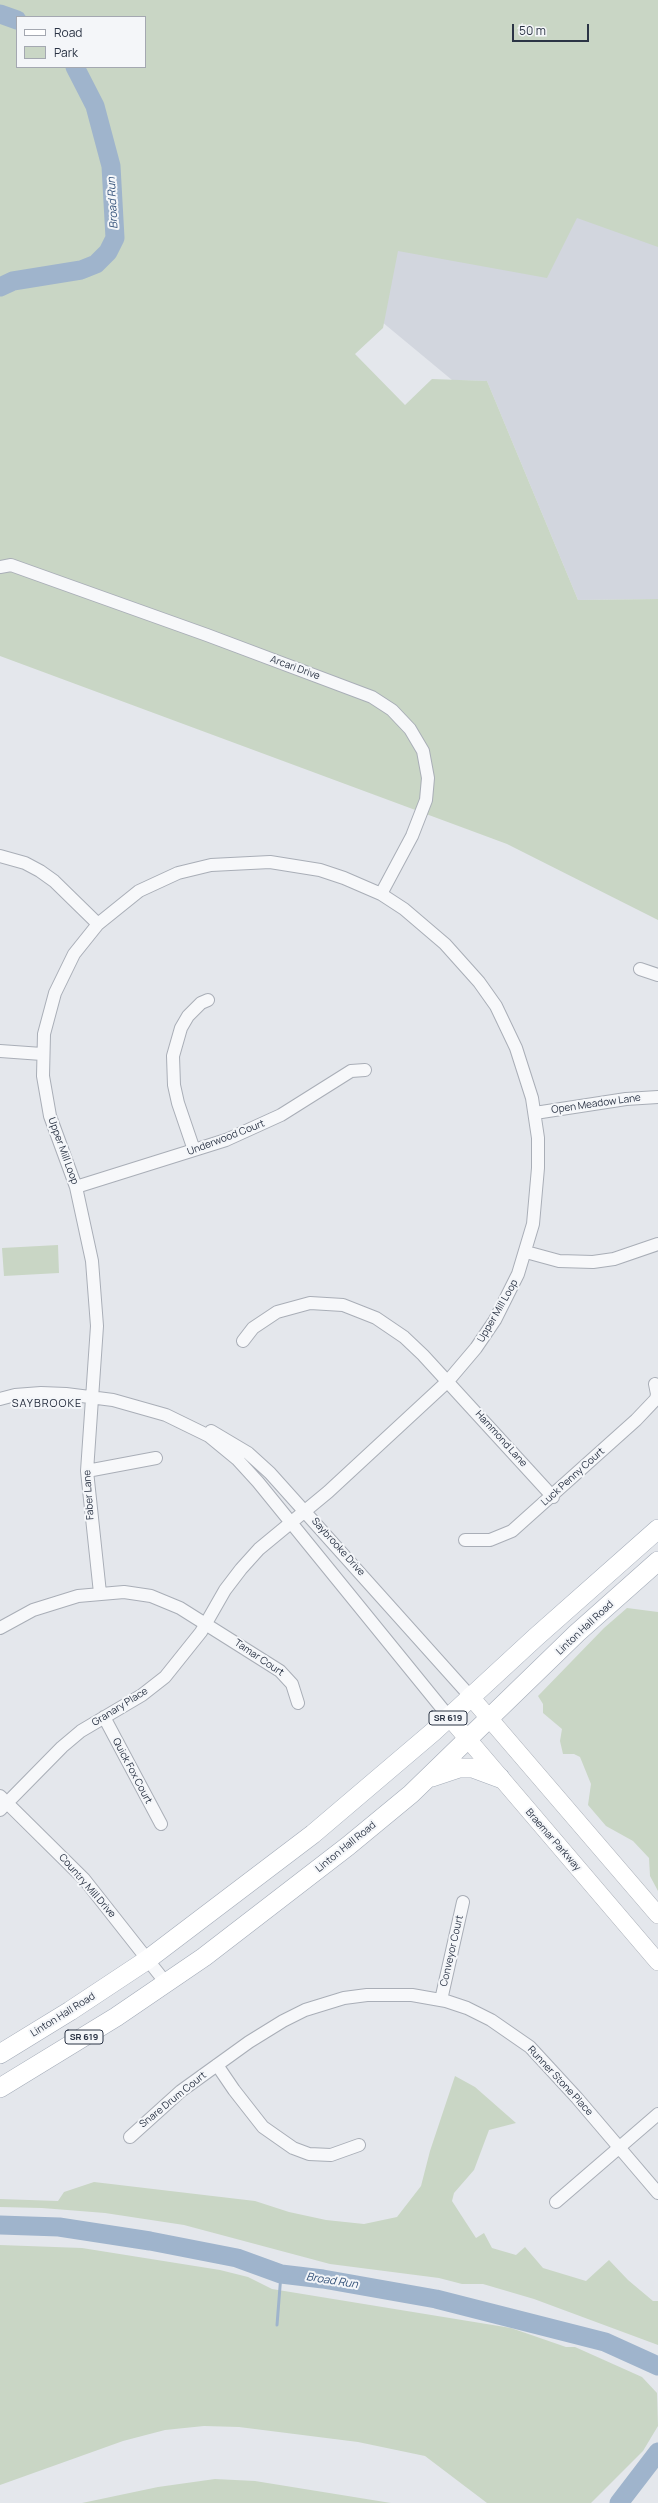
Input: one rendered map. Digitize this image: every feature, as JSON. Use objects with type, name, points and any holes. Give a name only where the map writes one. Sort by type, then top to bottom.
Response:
[{"type":"main road","name":"Linton Hall Road","points":[[0,2054],[70,2011],[147,1960],[313,1834],[449,1717],[470,1696],[658,1529]]},
{"type":"main road","name":"Linton Hall Road","points":[[0,2088],[116,2017],[166,1983],[268,1910],[348,1846],[425,1780],[490,1719],[577,1633],[658,1561]]},
{"type":"main road","points":[[425,1780],[465,1768],[487,1771],[500,1778]]},
{"type":"street","name":"Arcari Drive","points":[[0,567],[11,565],[207,635],[372,697],[392,710],[410,729],[423,751],[428,778],[424,808],[412,836],[381,894]]},
{"type":"street","points":[[0,856],[25,863],[40,871],[54,881],[98,924]]},
{"type":"street","name":"Upper Mill Loop","points":[[93,1396],[97,1326],[92,1260],[76,1187],[50,1116],[43,1076],[42,1054],[49,1011],[64,971],[78,948],[98,924],[119,905],[156,882],[189,869],[212,864],[244,862],[295,865],[344,878],[381,894],[404,909],[429,929],[461,960],[480,982],[496,1006],[516,1048],[535,1113],[538,1168],[537,1197],[526,1252],[511,1290],[495,1320],[476,1348],[448,1381],[291,1522]]},
{"type":"street","points":[[640,969],[658,974]]},
{"type":"street","points":[[194,1150],[178,1103],[173,1075],[173,1056],[181,1028],[188,1016],[201,1003],[208,1000]]},
{"type":"street","points":[[0,1051],[42,1054]]},
{"type":"street","name":"Underwood Court","points":[[76,1187],[194,1150],[260,1125],[281,1115],[351,1071],[365,1070]]},
{"type":"street","name":"Open Meadow Lane","points":[[535,1113],[618,1100],[658,1097]]},
{"type":"street","points":[[526,1252],[558,1261],[593,1262],[614,1259],[658,1244]]},
{"type":"street","name":"Hammond Lane","points":[[243,1341],[253,1328],[276,1312],[310,1303],[343,1305],[389,1325],[423,1354],[553,1497]]},
{"type":"street","name":"Luck Penny Court","points":[[465,1540],[490,1540],[503,1536],[512,1531],[553,1497],[656,1399],[657,1394],[655,1384]]},
{"type":"street","name":"Saybrooke Drive","points":[[0,1399],[15,1395],[41,1394],[93,1396],[140,1406],[186,1424],[215,1433],[248,1453],[306,1510],[470,1696]]},
{"type":"street","name":"Faber Lane","points":[[93,1396],[87,1472],[100,1593]]},
{"type":"street","name":"Saybrooke Drive","points":[[186,1424],[208,1436],[237,1459],[258,1482],[449,1717]]},
{"type":"street","points":[[87,1472],[156,1458]]},
{"type":"street","name":"Granary Place","points":[[2,1803],[81,1731],[142,1695],[165,1677],[184,1656],[206,1625],[225,1590],[241,1568],[259,1549],[291,1522]]},
{"type":"street","name":"Tamar Court","points":[[0,1628],[33,1610],[55,1602],[100,1593],[124,1592],[151,1596],[180,1608],[286,1676],[292,1684],[298,1703]]},
{"type":"street","points":[[470,1696],[658,1915]]},
{"type":"street","name":"Braemar Parkway","points":[[449,1717],[658,1962]]},
{"type":"street","name":"Quick Fox Court","points":[[104,1718],[161,1824]]},
{"type":"street","name":"Country Mill Drive","points":[[2,1803],[84,1879],[166,1983]]},
{"type":"street","name":"Conveyor Court","points":[[441,2000],[463,1902]]},
{"type":"street","name":"Runner Stone Place","points":[[217,2065],[283,2021],[326,2002],[367,1995],[391,1994],[412,1994],[441,2000],[467,2008],[491,2020],[530,2047],[658,2193]]},
{"type":"street","points":[[217,2065],[234,2090],[263,2127],[293,2148],[309,2154],[331,2155],[359,2145]]},
{"type":"street","name":"Snare Drum Court","points":[[130,2136],[181,2091],[217,2065]]},
{"type":"street","points":[[556,2202],[658,2114]]},
{"type":"shaded area","points":[[561,176],[658,188],[658,599],[578,600],[487,381],[452,380],[358,302],[374,207]]},
{"type":"green space","points":[[0,0],[658,0],[658,247],[577,218],[547,278],[398,251],[383,328],[355,354],[405,405],[432,379],[487,381],[578,600],[658,599],[658,920],[507,844],[0,656]]},
{"type":"green space","points":[[58,1245],[59,1273],[4,1276],[2,1248]]},
{"type":"green space","points":[[627,1608],[658,1612],[658,1891],[650,1876],[649,1858],[633,1841],[606,1826],[588,1805],[591,1784],[580,1757],[574,1754],[563,1754],[560,1741],[562,1729],[543,1713],[543,1704],[538,1696],[604,1628]]},
{"type":"green space","points":[[455,2076],[475,2087],[516,2123],[489,2130],[474,2170],[454,2193],[452,2201],[476,2238],[484,2233],[492,2248],[516,2255],[525,2247],[543,2268],[586,2281],[609,2260],[628,2280],[653,2301],[658,2301],[658,2345],[534,2299],[483,2284],[462,2284],[439,2278],[330,2264],[184,2225],[105,2213],[42,2208],[0,2207],[0,2199],[58,2201],[64,2192],[94,2182],[255,2201],[289,2212],[326,2220],[364,2224],[397,2217],[421,2186],[430,2151]]},
{"type":"green space","points":[[0,2245],[82,2248],[220,2270],[248,2277],[272,2289],[511,2328],[566,2347],[575,2347],[642,2377],[657,2393],[658,2426],[643,2451],[591,2503],[487,2503],[425,2456],[358,2442],[239,2427],[204,2426],[165,2430],[123,2441],[0,2485]]},
{"type":"green space","points":[[215,2479],[255,2481],[391,2503],[82,2503],[158,2487]]},
{"type":"waterway","name":"Broad Run","points":[[0,14],[16,20]]},
{"type":"waterway","name":"Broad Run","points":[[0,287],[13,281],[81,270],[96,264],[108,252],[115,238],[111,166],[95,106],[76,68]]},
{"type":"waterway","name":"Broad Run","points":[[0,2225],[59,2227],[150,2241],[237,2258],[281,2274],[323,2279],[436,2299],[605,2342],[658,2366]]},
{"type":"waterway","points":[[277,2325],[281,2274]]},
{"type":"waterway","name":"Broad Run","points":[[619,2503],[658,2452]]},
{"type":"district","name":"SAYBROOKE","points":[[47,1404]]}]
